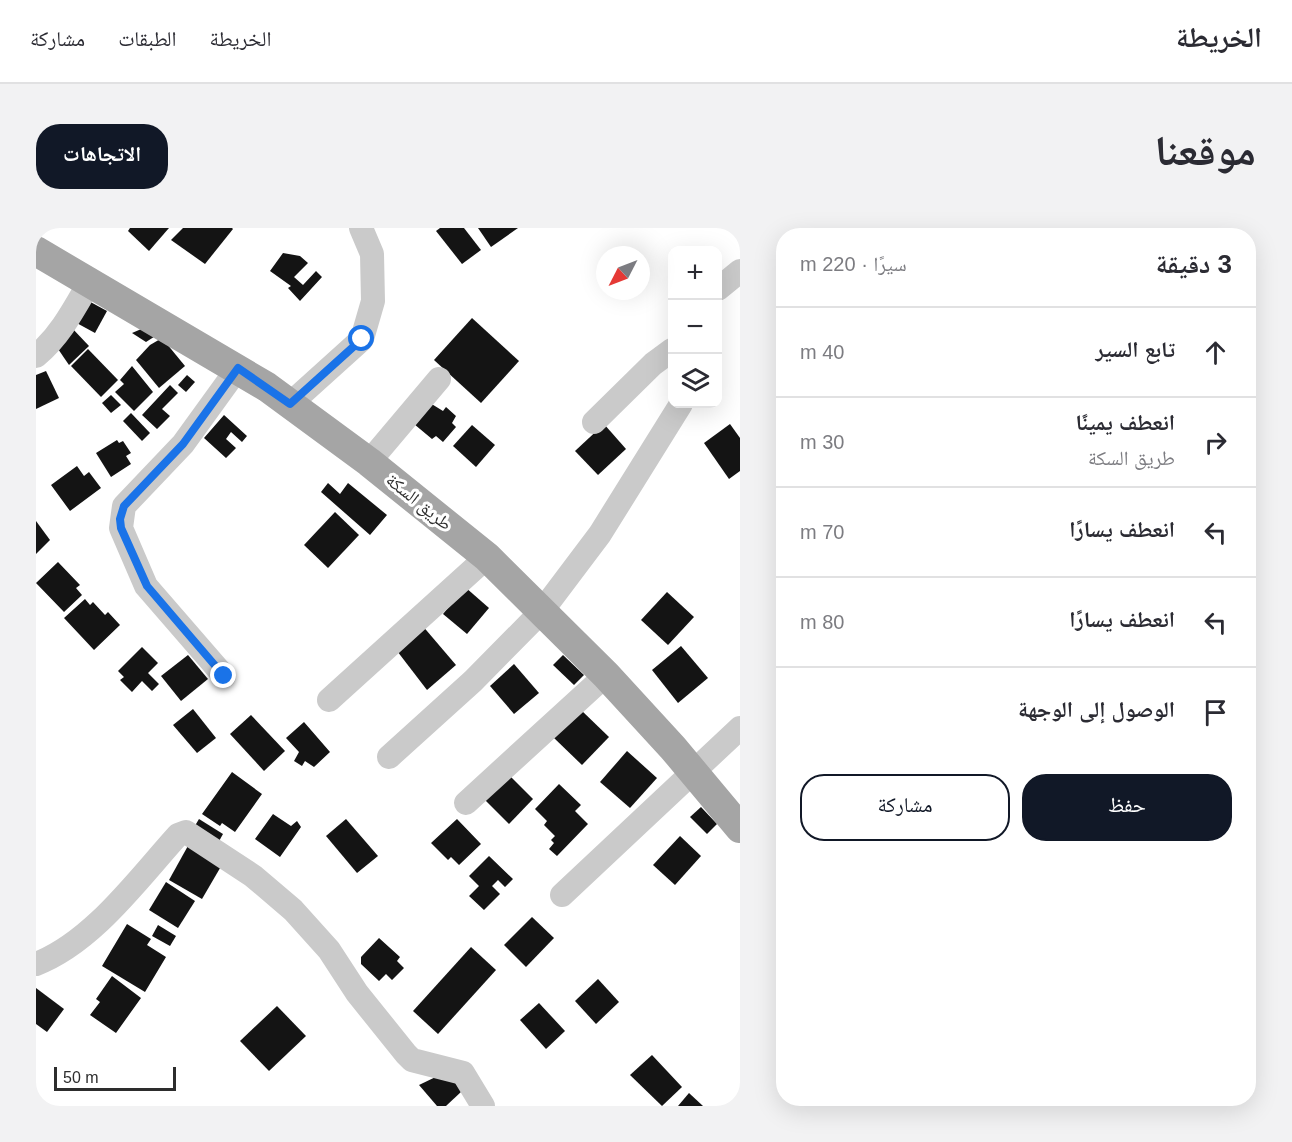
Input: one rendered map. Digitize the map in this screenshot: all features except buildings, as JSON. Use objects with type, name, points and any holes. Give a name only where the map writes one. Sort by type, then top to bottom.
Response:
[{"type":"main road","name":"طريق السكة","points":[[36,251],[238,368],[369,462],[487,557],[606,675],[693,771],[740,828]]},
{"type":"street","points":[[290,404],[362,339],[373,301],[373,278],[372,254],[361,228]]},
{"type":"street","points":[[722,285],[740,271]]},
{"type":"street","points":[[36,356],[50,345],[65,325],[89,282]]},
{"type":"street","points":[[594,422],[653,364],[668,353]]},
{"type":"street","points":[[224,676],[147,586],[121,528],[120,519],[124,506],[183,444],[238,368]]},
{"type":"street","points":[[369,462],[439,379]]},
{"type":"street","points":[[388,758],[473,681],[542,611],[600,534],[679,408]]},
{"type":"street","points":[[329,700],[487,557]]},
{"type":"street","points":[[466,803],[606,675]]},
{"type":"street","points":[[562,896],[740,728]]},
{"type":"street","points":[[36,964],[65,952],[90,932],[178,835],[186,832],[253,876],[293,910],[329,950],[357,993],[406,1054],[412,1060],[463,1073],[483,1106]]},
{"type":"route","points":[[224,676],[147,586],[121,528],[120,519],[124,506],[194,431],[238,368],[290,404],[362,339]]}]
